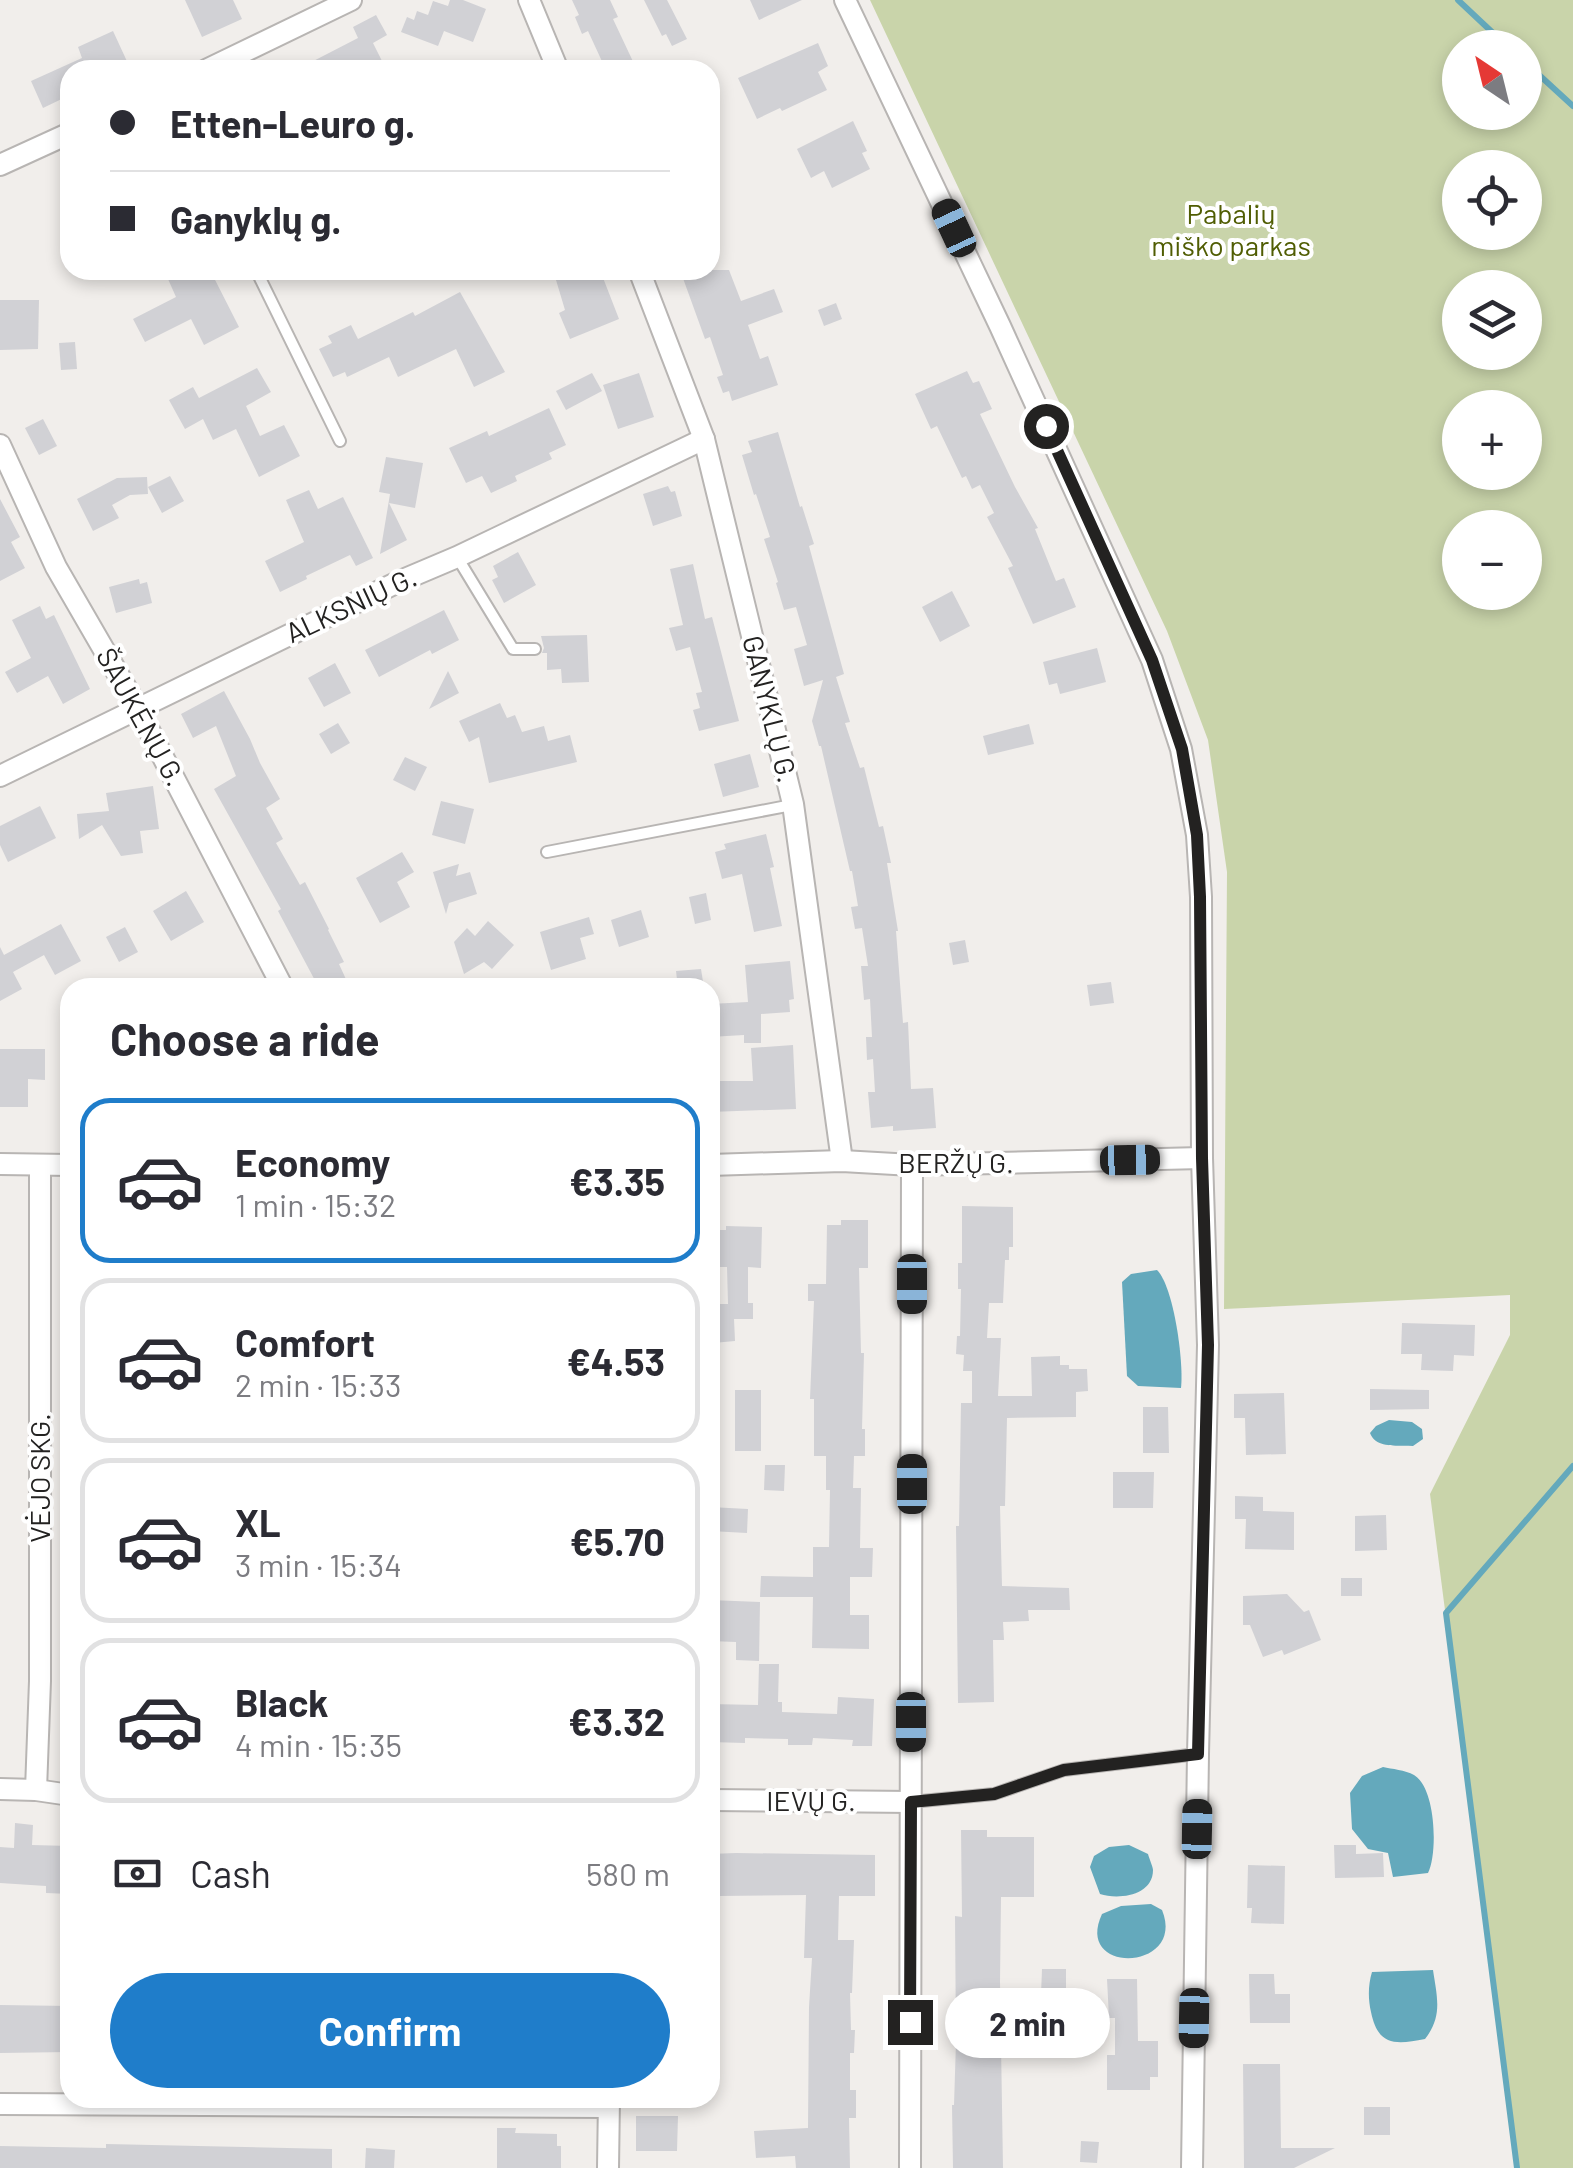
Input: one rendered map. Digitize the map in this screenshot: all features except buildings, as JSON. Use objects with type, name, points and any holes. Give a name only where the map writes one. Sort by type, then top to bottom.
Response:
[{"type":"street","points":[[227,60],[351,0]]},
{"type":"street","points":[[530,0],[554,60]]},
{"type":"street","points":[[844,0],[1000,326],[1152,660],[1182,749],[1197,835],[1208,1345],[1192,2168]]},
{"type":"street","points":[[0,164],[60,137]]},
{"type":"street","name":"GANYKLŲ G.","points":[[643,280],[704,439],[793,804],[842,1161]]},
{"type":"street","name":"ALKSNIŲ G.","points":[[0,776],[398,582],[704,439]]},
{"type":"street","name":"ŠAUKĖNŲ G.","points":[[0,446],[56,567],[138,708],[279,978]]},
{"type":"street","name":"BERŽŲ G.","points":[[720,1165],[1202,1158]]},
{"type":"street","points":[[0,1164],[60,1166]]},
{"type":"street","name":"VĖJO SKG.","points":[[36,1790],[40,1682],[40,1165]]},
{"type":"street","points":[[910,2168],[912,1165]]},
{"type":"street","points":[[0,1789],[60,1794]]},
{"type":"street","name":"IEVŲ G.","points":[[720,1800],[911,1802]]},
{"type":"street","points":[[0,2104],[60,2104]]},
{"type":"street","points":[[608,2168],[609,2108]]},
{"type":"lane","points":[[261,280],[340,441]]},
{"type":"lane","points":[[457,556],[513,650],[535,649]]},
{"type":"lane","points":[[548,852],[793,804]]},
{"type":"lane","points":[[911,1802],[994,1794],[1064,1770],[1198,1754]]},
{"type":"green space","name":"Pabalių miško parkas","points":[[870,0],[1573,0],[1573,2168],[1517,2168],[1430,1494],[1510,1335],[1510,1295],[1224,1309],[1227,872],[1208,740],[1167,631]]},
{"type":"water","points":[[1157,1270],[1177,1326],[1181,1388],[1138,1386],[1127,1376],[1122,1282],[1131,1274]]},
{"type":"water","points":[[1389,1420],[1412,1422],[1422,1429],[1423,1439],[1413,1446],[1377,1442],[1370,1433]]},
{"type":"water","points":[[1383,1767],[1414,1775],[1427,1793],[1434,1837],[1428,1873],[1393,1877],[1388,1853],[1368,1849],[1352,1829],[1350,1793],[1362,1776]]},
{"type":"water","points":[[1129,1845],[1148,1854],[1153,1869],[1147,1886],[1133,1894],[1100,1894],[1090,1867],[1094,1856],[1109,1847]]},
{"type":"water","points":[[1151,1904],[1162,1910],[1165,1930],[1159,1945],[1130,1958],[1115,1956],[1103,1948],[1097,1934],[1102,1914],[1121,1906]]},
{"type":"water","points":[[1433,1970],[1437,1998],[1431,2031],[1425,2039],[1405,2042],[1383,2037],[1370,2007],[1372,1972]]},
{"type":"waterway","points":[[1458,0],[1490,30]]},
{"type":"waterway","points":[[1542,78],[1573,106]]},
{"type":"waterway","points":[[1517,2168],[1446,1613],[1573,1466]]},
{"type":"route","points":[[910,2022],[911,1802],[994,1794],[1064,1770],[1198,1754],[1208,1345],[1197,835],[1182,749],[1152,660],[1046,426]]}]
